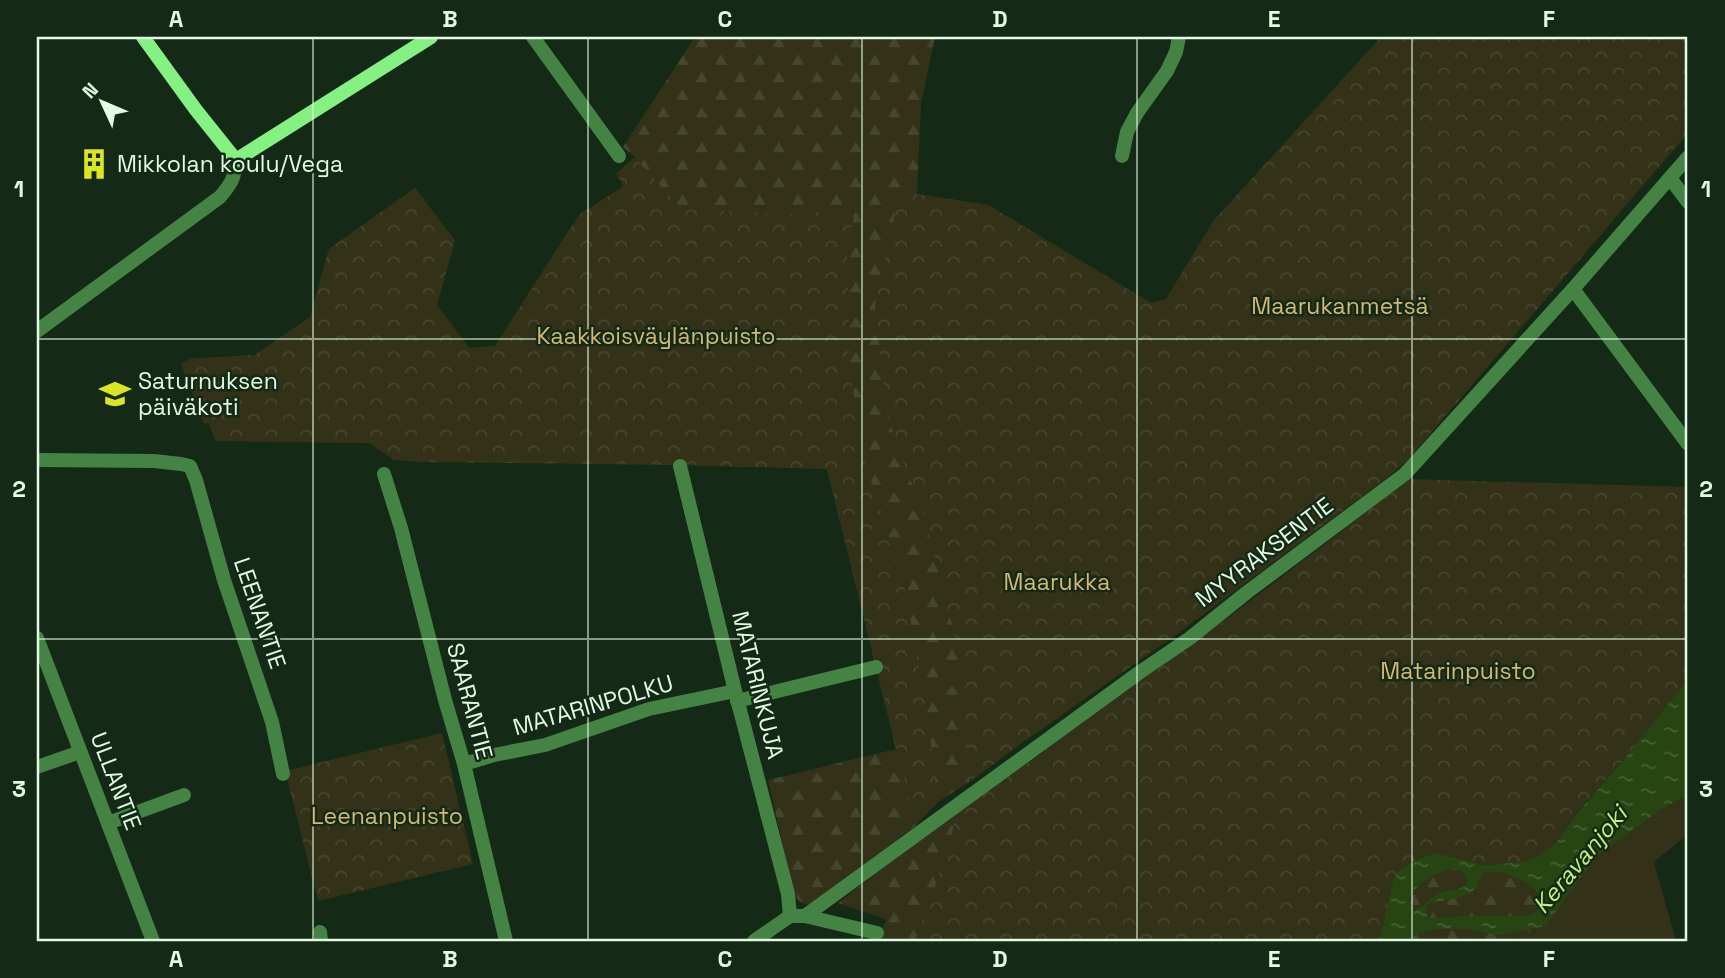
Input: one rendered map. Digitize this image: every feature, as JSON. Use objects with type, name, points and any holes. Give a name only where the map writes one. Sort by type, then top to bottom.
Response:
[{"type":"street","points":[[37,331],[220,197],[236,173],[236,160],[143,37]]},
{"type":"street","points":[[236,160],[431,37]]},
{"type":"street","points":[[533,37],[618,156]]},
{"type":"street","points":[[1122,156],[1127,132],[1167,71],[1176,52],[1179,37]]},
{"type":"street","name":"MYYRAKSENTIE","points":[[806,916],[1190,638],[1405,474],[1573,289],[1688,157]]},
{"type":"street","points":[[1670,178],[1688,202]]},
{"type":"street","points":[[1573,289],[1688,444]]},
{"type":"street","name":"LEENANTIE","points":[[37,460],[154,461],[190,467],[224,580],[272,722],[283,774]]},
{"type":"street","name":"MATARINKUJA","points":[[681,466],[736,696],[788,894],[790,916]]},
{"type":"street","name":"SAARANTIE","points":[[384,474],[464,764],[506,941]]},
{"type":"street","name":"ULLANTIE","points":[[37,638],[153,941]]},
{"type":"street","name":"MATARINPOLKU","points":[[464,764],[545,745],[649,709],[736,696],[876,667]]},
{"type":"street","points":[[37,767],[80,752]]},
{"type":"street","points":[[108,823],[184,795]]},
{"type":"street","points":[[754,941],[790,916],[806,916],[877,933]]},
{"type":"green space","name":"Maarukka","points":[[695,37],[935,37],[921,103],[917,194],[988,205],[1151,303],[1166,299],[1214,220],[1128,668],[938,802],[914,827],[809,905],[799,901],[794,894],[768,780],[896,749],[827,469],[420,462],[394,460],[370,443],[246,441],[190,359],[255,355],[310,317],[329,249],[415,188],[455,241],[437,305],[469,348],[495,346],[579,215],[624,186],[616,174],[635,157],[623,147]]},
{"type":"green space","name":"Maarukanmetsä","points":[[1381,37],[1688,37],[1688,133],[1407,461],[1177,634],[969,782],[967,727],[956,641],[923,511],[886,411],[875,305],[900,192],[988,205],[1151,303],[1166,300],[1214,220]]},
{"type":"green space","name":"Kaakkoisväylänpuisto","points":[[635,157],[681,209],[854,217],[847,252],[850,374],[868,471],[904,584],[927,714],[938,802],[914,827],[827,469],[394,460],[370,443],[216,441],[208,423],[204,424],[181,364],[190,359],[255,355],[310,317],[329,249],[415,188],[455,241],[437,305],[469,348],[495,346],[579,215],[624,186],[616,174]]},
{"type":"green space","name":"Matarinpuisto","points":[[1407,479],[1688,487],[1688,679],[1625,758],[1574,816],[1556,843],[1539,856],[1523,862],[1485,865],[1435,853],[1401,868],[1393,880],[1384,921],[1379,937],[1374,941],[915,941],[947,853],[957,812],[1039,755],[1108,699],[1218,625]]},
{"type":"green space","name":"Leenanpuisto","points":[[442,733],[473,864],[318,901],[285,771]]},
{"type":"green space","points":[[1688,795],[1688,834],[1654,862],[1676,941],[1505,941],[1544,926],[1596,857],[1659,811]]},
{"type":"green space","points":[[957,812],[968,941],[878,941],[886,919],[838,903]]},
{"type":"green space","points":[[1456,868],[1465,878],[1467,883],[1464,887],[1440,893],[1414,910],[1409,899],[1418,886],[1434,875]]},
{"type":"green space","points":[[1498,872],[1525,882],[1536,891],[1539,904],[1535,912],[1523,916],[1428,917],[1425,908],[1429,904],[1475,889],[1484,873]]},
{"type":"green space","points":[[1545,926],[1505,941],[1479,938],[1468,941],[1411,941],[1419,934],[1436,929],[1464,929],[1500,935]]},
{"type":"green space","points":[[1479,938],[1505,941],[1468,941]]},
{"type":"water","name":"Keravanjoki","points":[[1688,679],[1688,795],[1659,811],[1596,857],[1545,926],[1500,935],[1464,929],[1436,929],[1419,934],[1411,941],[1374,941],[1379,937],[1384,921],[1393,880],[1401,868],[1435,853],[1485,865],[1523,862],[1539,856],[1556,843],[1574,817]],"holes":[[[1455,868],[1464,875],[1467,883],[1464,887],[1440,893],[1414,910],[1409,899],[1418,886],[1434,875]],[[1498,872],[1525,882],[1536,891],[1539,904],[1535,912],[1523,916],[1428,917],[1425,908],[1429,904],[1466,895],[1475,889],[1484,873]]]},
{"type":"place","name":"Mikkolan koulu/Vega","points":[[94,164]]},
{"type":"place","name":"Saturnuksen päiväkoti","points":[[115,394]]}]
